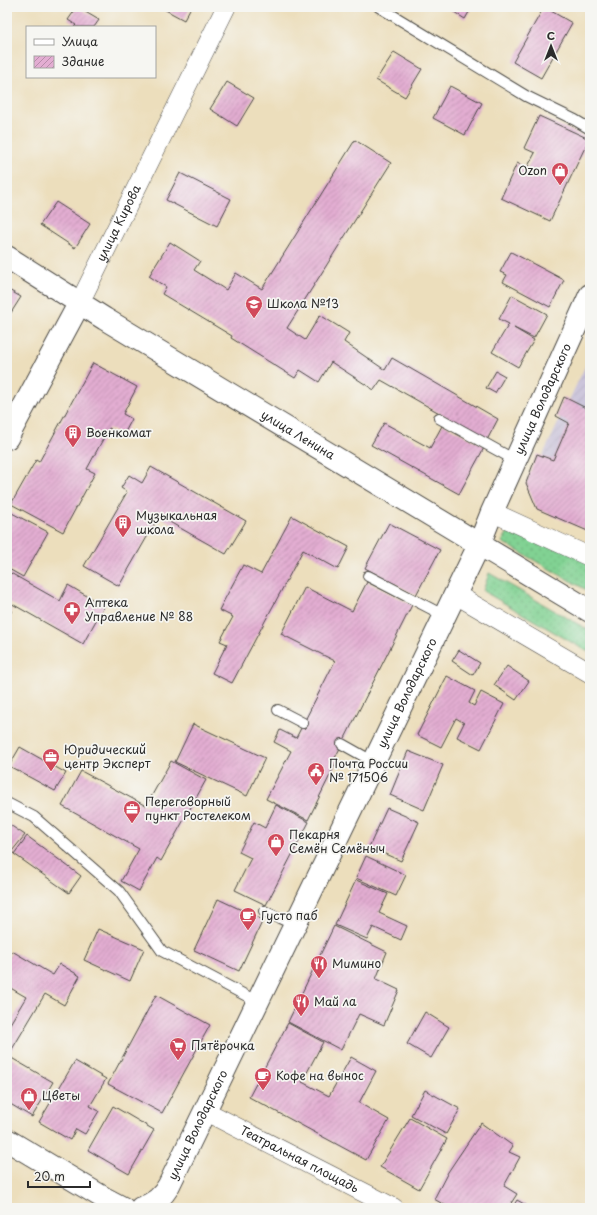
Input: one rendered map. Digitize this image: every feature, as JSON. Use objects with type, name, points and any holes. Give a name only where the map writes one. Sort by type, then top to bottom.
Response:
[{"type":"main road","name":"улица Ленина","points":[[7,257],[79,304],[590,611]]},
{"type":"main road","name":"улица Володарского","points":[[143,1208],[155,1202],[165,1193],[479,545],[515,460],[590,295]]},
{"type":"main road","name":"улица Кирова","points":[[7,438],[79,304]]},
{"type":"main road","points":[[7,1140],[123,1208]]},
{"type":"street","name":"улица Кирова","points":[[79,304],[226,7]]},
{"type":"street","points":[[492,512],[590,557]]},
{"type":"street","points":[[455,594],[590,673]]},
{"type":"street","name":"Театральная площадь","points":[[205,1111],[394,1208]]},
{"type":"lane","points":[[379,7],[526,96],[590,128]]},
{"type":"lane","points":[[439,418],[515,460]]},
{"type":"lane","points":[[368,576],[444,616]]},
{"type":"lane","points":[[278,710],[303,723]]},
{"type":"lane","points":[[342,744],[374,762]]},
{"type":"lane","points":[[7,803],[34,817],[119,890],[162,951],[258,1002]]},
{"type":"lane","points":[[264,911],[295,925]]},
{"type":"shaded area","points":[[590,356],[590,503],[534,474]]},
{"type":"green space","points":[[513,523],[590,561],[590,592],[502,542]]},
{"type":"green space","points":[[489,573],[590,631],[590,653],[483,591]]},
{"type":"building","points":[[77,7],[99,20],[95,26],[75,26],[76,25],[68,20]]},
{"type":"building","points":[[160,7],[191,7],[184,20]]},
{"type":"building","points":[[446,7],[472,7],[465,19]]},
{"type":"building","points":[[544,7],[572,23],[541,78],[513,62]]},
{"type":"building","points":[[394,52],[422,69],[405,97],[376,80]]},
{"type":"building","points":[[227,82],[254,98],[237,126],[210,109]]},
{"type":"building","points":[[450,86],[482,103],[465,135],[433,118]]},
{"type":"building","points":[[539,116],[589,139],[550,221],[501,198],[517,163],[527,168],[535,153],[524,148]]},
{"type":"building","points":[[355,140],[391,163],[287,328],[305,340],[320,315],[349,333],[344,342],[385,370],[392,358],[498,419],[487,440],[381,380],[374,390],[331,362],[319,382],[300,370],[295,378],[231,338],[232,336],[162,294],[166,287],[149,276],[170,242],[200,261],[194,270],[226,290],[236,273],[262,289]]},
{"type":"building","points":[[180,173],[231,199],[217,226],[166,200]]},
{"type":"building","points":[[56,202],[90,224],[75,248],[40,225]]},
{"type":"building","points":[[511,252],[564,280],[550,307],[503,282],[507,275],[500,272]]},
{"type":"building","points":[[7,289],[21,297],[7,319]]},
{"type":"building","points":[[512,295],[547,314],[534,338],[514,328],[534,340],[518,367],[492,352],[509,324],[499,319]]},
{"type":"building","name":"Военкомат","points":[[93,363],[137,387],[123,414],[132,419],[123,436],[109,428],[87,469],[95,473],[63,532],[11,504],[36,460],[39,462]]},
{"type":"building","points":[[496,371],[505,376],[495,393],[486,388]]},
{"type":"building","points":[[564,397],[590,410],[590,532],[537,509],[526,483],[537,454],[553,460],[569,423],[556,416]]},
{"type":"building","points":[[384,423],[430,448],[443,424],[485,446],[459,494],[371,445]]},
{"type":"building","name":"Музыкальная школа","points":[[151,467],[246,521],[226,554],[159,516],[119,586],[84,566],[127,492],[121,488],[129,475],[142,483]]},
{"type":"building","points":[[8,511],[48,532],[23,577],[7,568]]},
{"type":"building","points":[[292,516],[349,547],[338,569],[303,550],[232,683],[212,673],[227,644],[220,641],[233,617],[219,610],[243,565],[261,574]]},
{"type":"building","points":[[389,523],[440,550],[416,595],[365,568]]},
{"type":"building","name":"Аптека Управление № 88","points":[[7,571],[60,601],[68,585],[104,606],[83,644],[7,601]]},
{"type":"building","points":[[367,582],[412,605],[335,758],[338,759],[308,820],[266,799],[291,751],[274,742],[280,730],[296,738],[335,661],[281,634],[305,587],[352,611]]},
{"type":"building","points":[[7,607],[12,610],[7,620]]},
{"type":"building","points":[[459,650],[480,663],[473,675],[452,661]]},
{"type":"building","points":[[507,666],[529,681],[516,700],[494,685]]},
{"type":"building","points":[[447,676],[475,691],[469,703],[474,706],[481,692],[504,704],[481,749],[457,737],[464,723],[456,718],[441,747],[417,735]]},
{"type":"building","points":[[193,724],[265,758],[247,796],[175,762]]},
{"type":"building","points":[[20,747],[66,773],[55,791],[9,766]]},
{"type":"building","points":[[408,751],[443,765],[424,810],[390,795]]},
{"type":"building","points":[[171,761],[206,780],[161,861],[157,858],[139,891],[121,881],[139,849],[62,806],[81,771],[146,806]]},
{"type":"building","points":[[276,805],[309,822],[266,905],[235,890],[251,858],[239,852],[254,822],[265,828]]},
{"type":"building","points":[[387,808],[419,822],[401,861],[369,847]]},
{"type":"building","points":[[7,823],[25,835],[8,856],[7,856]]},
{"type":"building","points":[[27,836],[81,876],[69,893],[14,854]]},
{"type":"building","points":[[366,856],[406,875],[396,896],[356,878]]},
{"type":"building","points":[[356,880],[388,894],[379,913],[407,926],[401,940],[373,927],[367,939],[335,925]]},
{"type":"building","points":[[218,899],[263,920],[239,971],[194,950]]},
{"type":"building","points":[[334,926],[387,952],[376,979],[399,990],[384,1025],[359,1014],[341,1050],[288,1022]]},
{"type":"building","points":[[98,929],[144,949],[130,981],[84,960]]},
{"type":"building","points":[[12,951],[53,975],[60,964],[80,976],[64,1005],[45,994],[8,1056],[53,1082],[32,1117],[7,1102],[7,1029],[26,997],[7,986],[7,960]]},
{"type":"building","points":[[156,995],[210,1025],[162,1113],[108,1084]]},
{"type":"building","points":[[425,1012],[449,1027],[431,1058],[407,1044]]},
{"type":"building","points":[[288,1023],[323,1042],[302,1082],[329,1096],[351,1057],[376,1071],[359,1103],[389,1120],[366,1160],[249,1097]]},
{"type":"building","points":[[75,1061],[106,1079],[90,1106],[99,1111],[85,1134],[76,1129],[70,1140],[39,1122]]},
{"type":"building","points":[[425,1090],[460,1109],[446,1134],[411,1115]]},
{"type":"building","points":[[113,1106],[154,1130],[129,1174],[88,1150]]},
{"type":"building","points":[[410,1118],[447,1139],[419,1189],[380,1167]]},
{"type":"building","points":[[481,1123],[513,1146],[509,1152],[520,1157],[504,1186],[517,1194],[508,1208],[450,1208],[434,1199],[448,1172]]},
{"type":"building","points":[[517,1200],[531,1208],[512,1208]]},
{"type":"place","name":"Ozon","points":[[560,186]]},
{"type":"place","name":"Школа №13","points":[[254,319]]},
{"type":"place","name":"Военкомат","points":[[73,448]]},
{"type":"place","name":"Музыкальная школа","points":[[123,538]]},
{"type":"place","name":"Аптека Управление № 88","points":[[72,625]]},
{"type":"place","name":"Юридический центр Эксперт","points":[[51,772]]},
{"type":"place","name":"Почта России № 171506","points":[[316,786]]},
{"type":"place","name":"Переговорный пункт Ростелеком","points":[[132,824]]},
{"type":"place","name":"Пекарня Семён Семёныч","points":[[276,857]]},
{"type":"place","name":"Густо паб","points":[[248,931]]},
{"type":"place","name":"Мимино","points":[[319,979]]},
{"type":"place","name":"Май ла","points":[[301,1017]]},
{"type":"place","name":"Пятёрочка","points":[[178,1061]]},
{"type":"place","name":"Кофе на вынос","points":[[263,1091]]},
{"type":"place","name":"Цветы","points":[[29,1111]]}]
